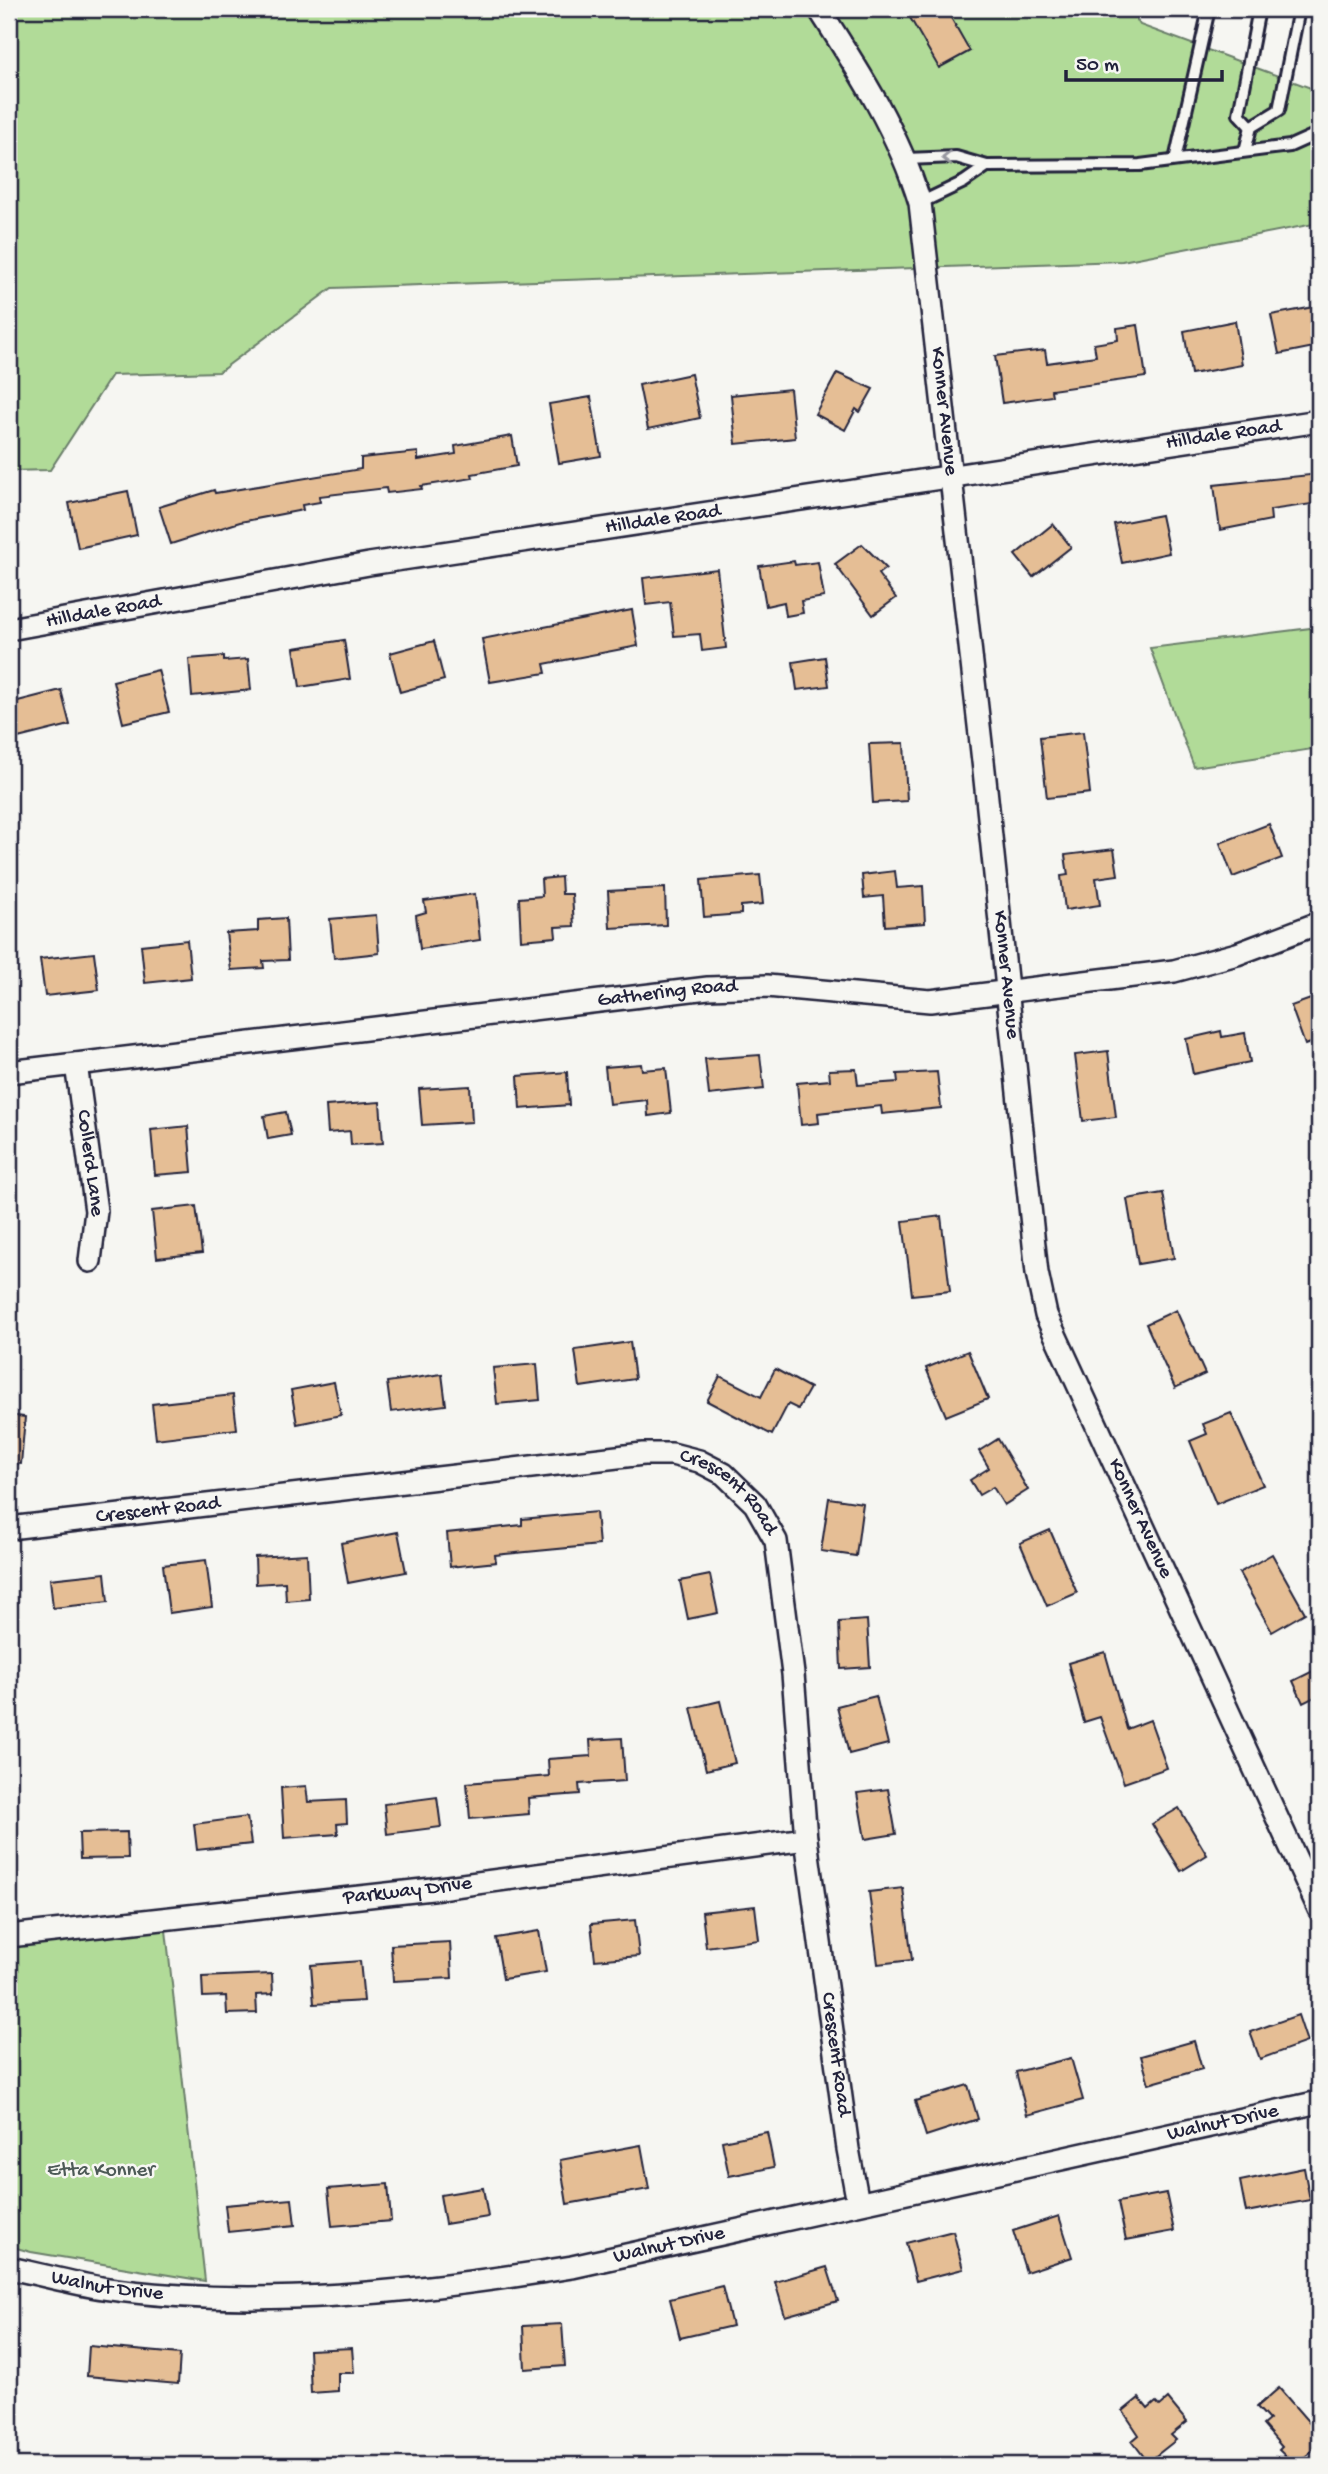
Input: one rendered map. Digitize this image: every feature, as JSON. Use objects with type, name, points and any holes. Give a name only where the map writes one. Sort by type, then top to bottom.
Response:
[{"type":"street","name":"Konner Avenue","points":[[818,9],[884,114],[906,159],[920,202],[1037,1273],[1046,1315],[1319,1909]]},
{"type":"street","name":"Hilldale Road","points":[[9,629],[369,564],[1319,421]]},
{"type":"street","name":"Gathering Road","points":[[9,1072],[708,988],[766,986],[930,1001],[1174,971],[1237,954],[1319,923]]},
{"type":"street","name":"Collerd Lane","points":[[76,1064],[96,1211],[90,1261]]},
{"type":"street","name":"Crescent Road","points":[[9,1528],[643,1454],[672,1454],[699,1461],[724,1474],[746,1493],[766,1521],[776,1541],[793,1674],[806,1839],[858,2203]]},
{"type":"street","name":"Parkway Drive","points":[[9,1937],[458,1886],[806,1839]]},
{"type":"street","name":"Walnut Drive","points":[[9,2268],[102,2288],[242,2298],[407,2289],[572,2267],[1319,2102]]},
{"type":"lane","points":[[1175,160],[1209,9]]},
{"type":"lane","points":[[1251,127],[1239,114],[1259,9]]},
{"type":"lane","points":[[1245,151],[1251,127],[1279,110],[1299,9]]},
{"type":"lane","points":[[906,159],[957,157],[986,166],[1140,165],[1290,145],[1319,133]]},
{"type":"lane","points":[[920,202],[964,182],[986,166]]},
{"type":"green space","points":[[9,9],[1130,9],[1140,25],[1319,91],[1319,223],[1122,261],[332,288],[219,372],[112,375],[50,470],[9,471]]},
{"type":"green space","points":[[1319,627],[1319,748],[1194,767],[1150,648]]},
{"type":"green space","name":"Etta Konner","points":[[166,1930],[205,2281],[9,2246],[9,1947],[103,1934]]},
{"type":"building","points":[[905,9],[946,9],[970,51],[939,68]]},
{"type":"building","points":[[1319,306],[1319,346],[1279,354],[1271,315]]},
{"type":"building","points":[[1235,321],[1242,365],[1191,374],[1184,331]]},
{"type":"building","points":[[1138,325],[1146,377],[1051,390],[1052,396],[1002,403],[995,356],[1045,350],[1047,363],[1096,356],[1094,344],[1118,340],[1117,328]]},
{"type":"building","points":[[837,373],[873,389],[860,412],[856,409],[845,430],[815,414]]},
{"type":"building","points":[[691,374],[700,418],[648,429],[639,385]]},
{"type":"building","points":[[790,389],[795,438],[736,444],[731,395]]},
{"type":"building","points":[[591,397],[601,456],[559,463],[549,404]]},
{"type":"building","points":[[512,436],[517,466],[472,474],[473,478],[421,486],[422,489],[387,493],[386,488],[319,496],[320,502],[302,505],[303,510],[240,522],[171,544],[159,507],[214,490],[215,493],[361,469],[361,458],[418,452],[418,460],[456,454],[455,446]]},
{"type":"building","points":[[1319,474],[1319,503],[1270,510],[1271,520],[1220,530],[1214,485]]},
{"type":"building","points":[[128,491],[137,535],[78,548],[69,503]]},
{"type":"building","points":[[1161,515],[1169,553],[1122,563],[1114,524]]},
{"type":"building","points":[[1053,524],[1071,547],[1033,577],[1015,555]]},
{"type":"building","points":[[862,544],[886,568],[878,574],[896,598],[873,615],[835,564]]},
{"type":"building","points":[[794,561],[795,565],[818,562],[824,597],[801,601],[803,613],[786,616],[784,602],[766,606],[759,566]]},
{"type":"building","points":[[717,569],[726,648],[702,651],[700,634],[674,636],[670,602],[646,605],[643,578]]},
{"type":"building","points":[[632,610],[638,646],[544,664],[546,673],[490,682],[482,639]]},
{"type":"building","points":[[344,640],[350,679],[300,687],[294,648]]},
{"type":"building","points":[[434,641],[444,680],[400,692],[390,653]]},
{"type":"building","points":[[224,656],[224,661],[248,659],[251,690],[192,696],[189,659]]},
{"type":"building","points":[[825,657],[829,686],[797,690],[793,662]]},
{"type":"building","points":[[158,670],[169,712],[123,723],[113,681]]},
{"type":"building","points":[[61,690],[70,725],[18,738],[10,703]]},
{"type":"building","points":[[1083,732],[1090,793],[1047,798],[1040,737]]},
{"type":"building","points":[[904,743],[907,801],[873,803],[869,744]]},
{"type":"building","points":[[1269,824],[1282,858],[1233,877],[1220,843]]},
{"type":"building","points":[[1114,849],[1118,875],[1096,878],[1100,905],[1065,910],[1061,876],[1068,875],[1065,855]]},
{"type":"building","points":[[895,871],[897,888],[923,886],[925,923],[885,926],[883,896],[864,898],[862,875]]},
{"type":"building","points":[[760,875],[763,904],[741,906],[741,914],[704,917],[701,880]]},
{"type":"building","points":[[561,877],[562,894],[572,894],[574,926],[555,927],[556,937],[521,940],[519,898],[542,896],[541,879]]},
{"type":"building","points":[[665,888],[666,925],[610,928],[608,891]]},
{"type":"building","points":[[475,894],[480,940],[420,949],[416,915],[426,912],[424,901]]},
{"type":"building","points":[[376,915],[379,953],[334,958],[330,919]]},
{"type":"building","points":[[286,918],[288,960],[263,961],[264,968],[231,970],[226,933],[258,931],[258,920]]},
{"type":"building","points":[[187,940],[191,978],[145,983],[141,945]]},
{"type":"building","points":[[94,953],[99,990],[45,996],[40,959]]},
{"type":"building","points":[[1319,996],[1319,1040],[1305,1045],[1291,1006]]},
{"type":"building","points":[[1221,1031],[1222,1037],[1245,1033],[1250,1062],[1193,1074],[1186,1039]]},
{"type":"building","points":[[1108,1051],[1116,1117],[1083,1121],[1075,1055]]},
{"type":"building","points":[[760,1055],[764,1089],[709,1095],[705,1059]]},
{"type":"building","points":[[641,1064],[642,1070],[666,1068],[671,1113],[648,1116],[647,1100],[609,1104],[605,1067]]},
{"type":"building","points":[[856,1069],[858,1085],[898,1082],[897,1074],[937,1072],[941,1108],[882,1114],[881,1106],[818,1113],[819,1123],[801,1125],[797,1083],[830,1080],[829,1070]]},
{"type":"building","points":[[567,1072],[569,1105],[520,1109],[518,1076]]},
{"type":"building","points":[[470,1086],[472,1122],[422,1125],[419,1089]]},
{"type":"building","points":[[380,1102],[383,1143],[351,1145],[350,1131],[328,1133],[326,1106]]},
{"type":"building","points":[[286,1112],[291,1135],[268,1139],[264,1116]]},
{"type":"building","points":[[188,1126],[192,1172],[155,1175],[151,1130]]},
{"type":"building","points":[[1163,1193],[1174,1258],[1138,1264],[1127,1199]]},
{"type":"building","points":[[196,1206],[202,1253],[157,1258],[152,1211]]},
{"type":"building","points":[[941,1216],[950,1291],[912,1295],[903,1221]]},
{"type":"building","points":[[1176,1310],[1205,1374],[1175,1388],[1146,1324]]},
{"type":"building","points":[[630,1342],[635,1379],[580,1387],[575,1350]]},
{"type":"building","points":[[968,1351],[988,1399],[946,1416],[926,1368]]},
{"type":"building","points":[[537,1364],[540,1400],[497,1404],[493,1368]]},
{"type":"building","points":[[775,1369],[810,1388],[798,1409],[788,1404],[772,1435],[707,1401],[720,1376],[761,1397]]},
{"type":"building","points":[[442,1374],[446,1405],[391,1412],[387,1382]]},
{"type":"building","points":[[334,1382],[341,1415],[297,1424],[291,1390]]},
{"type":"building","points":[[233,1395],[237,1429],[156,1439],[152,1404]]},
{"type":"building","points":[[1231,1413],[1263,1485],[1216,1504],[1190,1441],[1207,1434],[1203,1424]]},
{"type":"building","points":[[9,1415],[25,1417],[21,1464],[9,1463]]},
{"type":"building","points":[[998,1439],[1028,1490],[1004,1505],[993,1487],[979,1495],[970,1480],[989,1468],[979,1451]]},
{"type":"building","points":[[829,1498],[863,1503],[856,1556],[821,1551]]},
{"type":"building","points":[[596,1512],[599,1545],[495,1555],[496,1562],[450,1567],[447,1533],[522,1525],[522,1519]]},
{"type":"building","points":[[1050,1530],[1077,1593],[1047,1606],[1020,1543]]},
{"type":"building","points":[[398,1532],[406,1572],[348,1583],[341,1543]]},
{"type":"building","points":[[307,1554],[309,1599],[286,1601],[285,1582],[256,1584],[255,1557]]},
{"type":"building","points":[[1272,1554],[1305,1613],[1272,1632],[1239,1573]]},
{"type":"building","points":[[206,1560],[212,1607],[169,1613],[163,1565]]},
{"type":"building","points":[[105,1573],[108,1602],[53,1608],[50,1579]]},
{"type":"building","points":[[710,1575],[718,1613],[688,1619],[680,1581]]},
{"type":"building","points":[[867,1620],[870,1667],[841,1669],[839,1622]]},
{"type":"building","points":[[1105,1652],[1127,1729],[1150,1720],[1167,1768],[1124,1783],[1100,1717],[1084,1722],[1068,1663]]},
{"type":"building","points":[[1319,1668],[1319,1695],[1303,1703],[1293,1681]]},
{"type":"building","points":[[876,1696],[888,1744],[849,1754],[837,1706]]},
{"type":"building","points":[[720,1701],[735,1763],[706,1770],[691,1708]]},
{"type":"building","points":[[622,1738],[625,1781],[579,1784],[580,1794],[528,1798],[529,1814],[470,1819],[467,1783],[549,1776],[548,1759],[591,1756],[590,1740]]},
{"type":"building","points":[[306,1786],[308,1802],[346,1800],[347,1823],[337,1824],[338,1834],[284,1838],[281,1788]]},
{"type":"building","points":[[888,1789],[896,1834],[865,1839],[857,1793]]},
{"type":"building","points":[[437,1797],[441,1827],[387,1834],[384,1804]]},
{"type":"building","points":[[1179,1808],[1207,1855],[1181,1871],[1152,1824]]},
{"type":"building","points":[[247,1817],[251,1844],[197,1850],[194,1824]]},
{"type":"building","points":[[127,1832],[128,1858],[80,1859],[79,1833]]},
{"type":"building","points":[[903,1888],[912,1960],[878,1964],[869,1892]]},
{"type":"building","points":[[755,1906],[759,1940],[706,1947],[702,1912]]},
{"type":"building","points":[[635,1920],[639,1956],[595,1960],[591,1924]]},
{"type":"building","points":[[539,1931],[546,1972],[503,1979],[496,1938]]},
{"type":"building","points":[[450,1942],[452,1978],[393,1981],[391,1945]]},
{"type":"building","points":[[360,1961],[364,2001],[314,2004],[311,1965]]},
{"type":"building","points":[[272,1974],[273,1994],[256,1995],[257,2013],[227,2014],[226,1996],[203,1997],[202,1977]]},
{"type":"building","points":[[1298,2015],[1307,2042],[1260,2059],[1250,2032]]},
{"type":"building","points":[[1194,2041],[1202,2069],[1149,2084],[1141,2056]]},
{"type":"building","points":[[1071,2058],[1083,2100],[1027,2115],[1016,2072]]},
{"type":"building","points":[[968,2085],[978,2119],[926,2136],[915,2101]]},
{"type":"building","points":[[767,2132],[774,2167],[729,2176],[722,2141]]},
{"type":"building","points":[[641,2145],[649,2189],[567,2204],[560,2160]]},
{"type":"building","points":[[1304,2168],[1310,2200],[1246,2212],[1240,2181]]},
{"type":"building","points":[[388,2184],[391,2221],[332,2226],[328,2189]]},
{"type":"building","points":[[483,2188],[488,2217],[445,2224],[440,2195]]},
{"type":"building","points":[[1166,2193],[1174,2231],[1126,2240],[1118,2202]]},
{"type":"building","points":[[292,2199],[295,2225],[228,2232],[225,2205]]},
{"type":"building","points":[[1059,2216],[1072,2257],[1026,2272],[1013,2231]]},
{"type":"building","points":[[953,2231],[963,2269],[916,2281],[906,2243]]},
{"type":"building","points":[[827,2267],[838,2301],[785,2316],[775,2282]]},
{"type":"building","points":[[722,2286],[732,2326],[680,2338],[670,2299]]},
{"type":"building","points":[[562,2324],[565,2366],[525,2369],[523,2326]]},
{"type":"building","points":[[89,2346],[180,2354],[178,2384],[87,2376]]},
{"type":"building","points":[[352,2348],[354,2373],[338,2373],[338,2391],[311,2393],[309,2350]]},
{"type":"building","points":[[1279,2388],[1319,2434],[1312,2439],[1318,2446],[1295,2465],[1279,2450],[1282,2447],[1263,2425],[1269,2420],[1257,2407]]},
{"type":"building","points":[[1139,2398],[1148,2409],[1156,2402],[1160,2406],[1168,2399],[1187,2422],[1171,2435],[1176,2440],[1148,2462],[1132,2441],[1139,2435],[1123,2411]]}]
